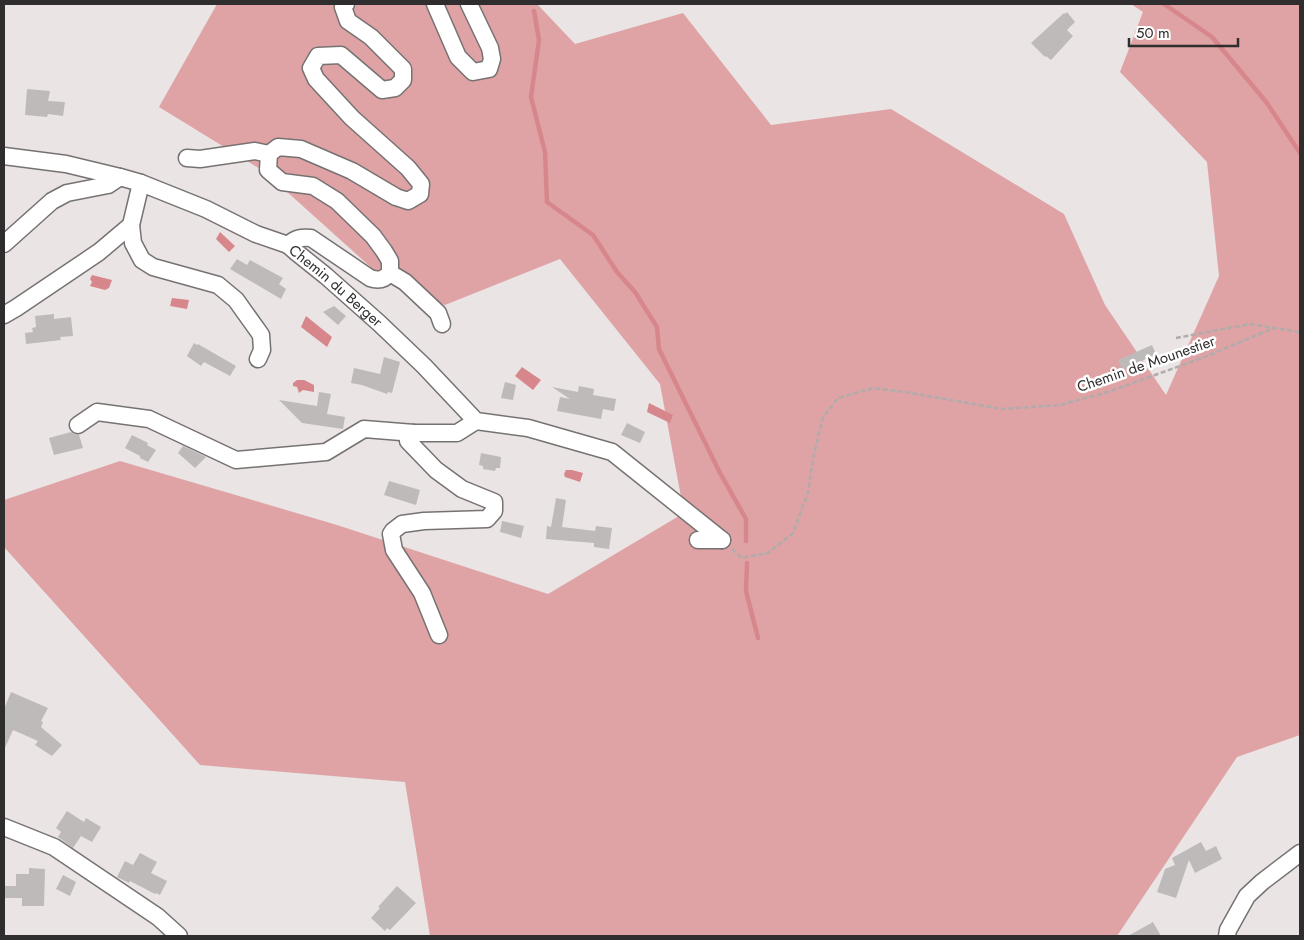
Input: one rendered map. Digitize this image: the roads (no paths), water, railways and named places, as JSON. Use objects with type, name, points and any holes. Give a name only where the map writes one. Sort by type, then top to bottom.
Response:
[{"type":"street","points":[[346,4],[343,7],[348,21],[371,37],[403,69],[403,80],[395,88],[382,90],[341,55],[318,56],[311,68],[316,79],[352,118],[408,168],[421,184],[420,194],[408,201],[396,197],[352,171],[301,149],[278,147],[269,154],[268,170],[282,182],[313,186],[337,201],[373,236],[390,261],[390,273],[405,282],[438,313],[442,324]]},
{"type":"street","points":[[435,4],[458,57],[473,72],[489,69],[492,59],[490,48],[469,4]]},
{"type":"street","points":[[187,158],[200,159],[255,151],[269,154]]},
{"type":"street","points":[[4,156],[66,164],[120,177],[206,208],[256,234],[288,245]]},
{"type":"street","points":[[4,244],[52,201],[67,193],[108,185],[120,177]]},
{"type":"street","points":[[141,184],[130,224],[133,243],[142,260],[153,267],[218,285],[236,300],[261,335],[262,350],[258,359]]},
{"type":"street","points":[[4,315],[99,252],[130,224]]},
{"type":"street","name":"Chemin du Berger","points":[[390,273],[378,280],[370,278],[311,238],[302,237],[288,245],[379,323],[476,420]]},
{"type":"street","points":[[78,425],[97,412],[149,419],[236,460],[326,452],[364,428],[414,433],[457,433],[476,420],[528,428],[612,452],[722,540],[698,540]]},
{"type":"street","points":[[414,433],[408,441],[436,470],[462,489],[494,502],[494,511],[487,519],[424,521],[402,524],[391,534],[394,550],[422,593],[439,635]]},
{"type":"street","points":[[4,827],[54,847],[158,917],[180,936]]},
{"type":"street","points":[[1227,936],[1228,930],[1247,896],[1300,853]]},
{"type":"waterway","points":[[1164,4],[1212,37],[1267,103],[1300,153]]},
{"type":"waterway","points":[[534,11],[539,40],[531,97],[545,152],[547,202],[593,235],[617,272],[635,292],[657,327],[659,349],[720,473],[746,519],[746,541]]},
{"type":"waterway","points":[[747,563],[746,591],[758,638]]}]
